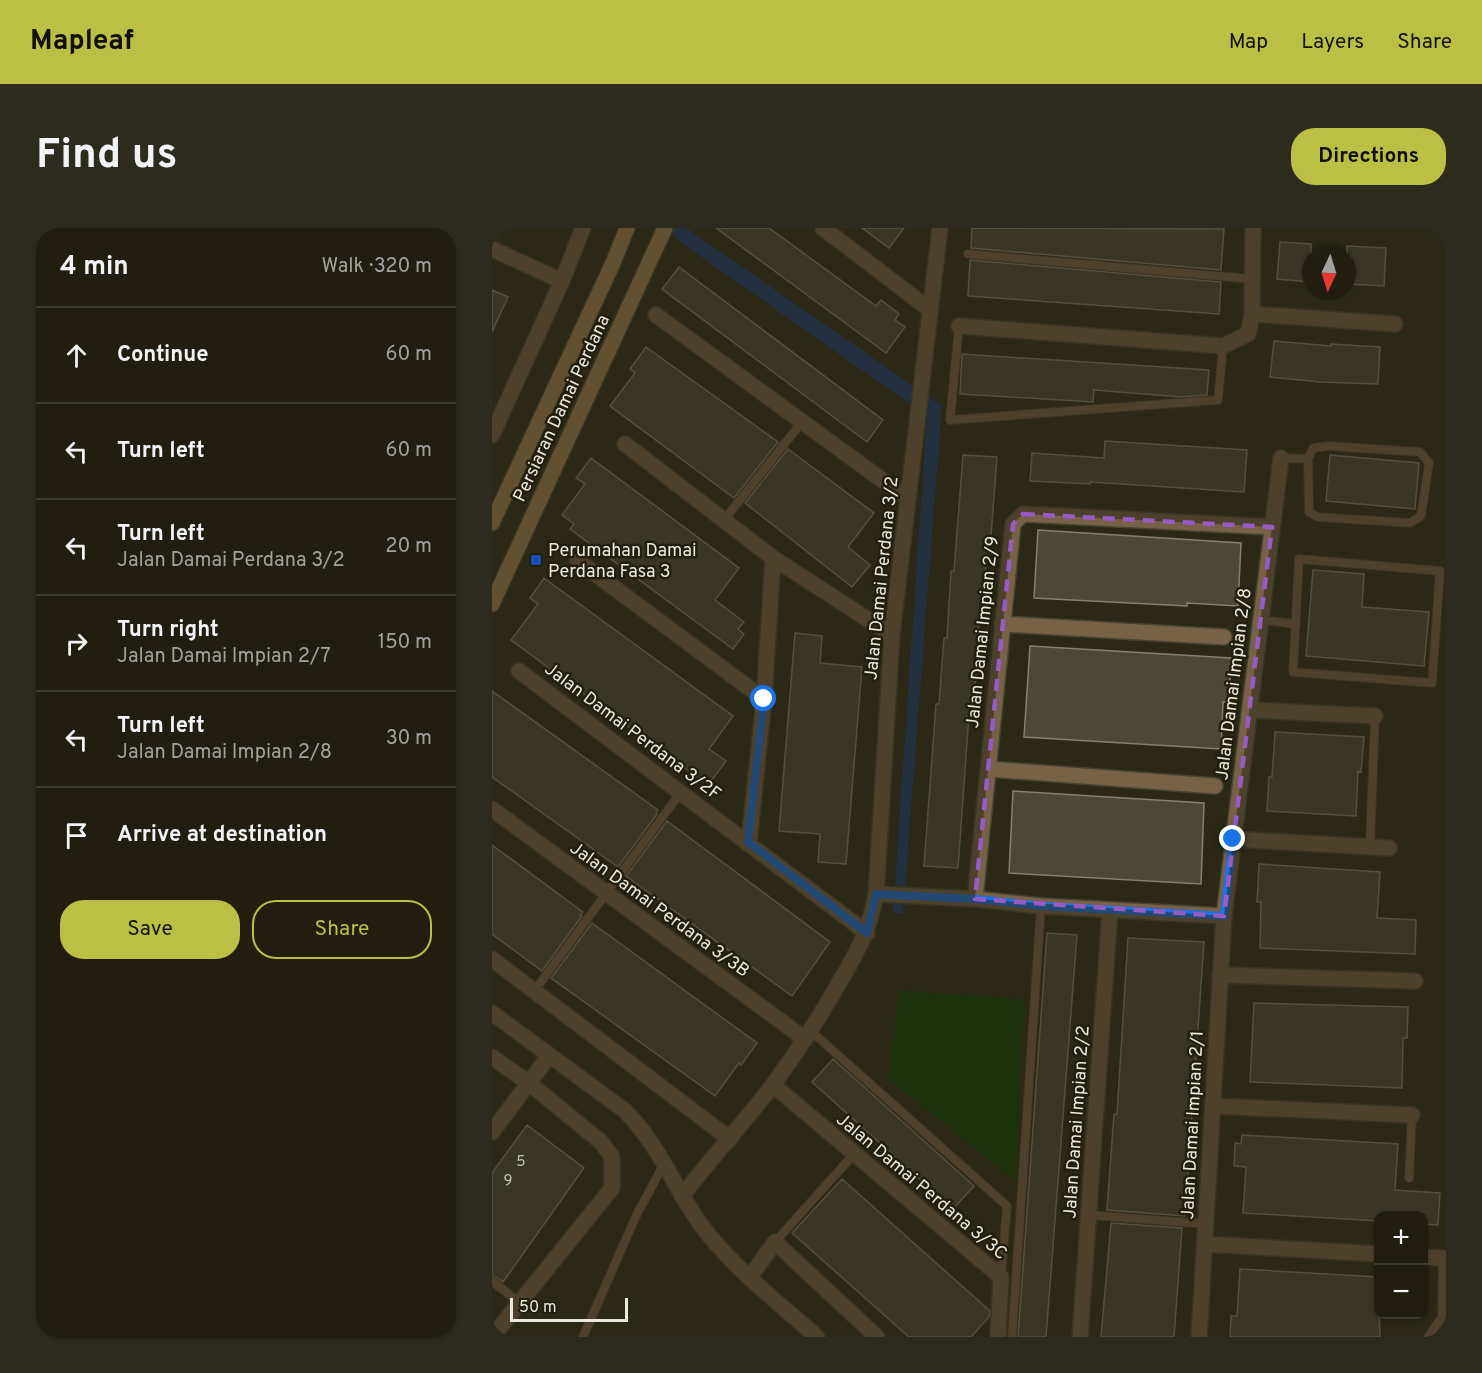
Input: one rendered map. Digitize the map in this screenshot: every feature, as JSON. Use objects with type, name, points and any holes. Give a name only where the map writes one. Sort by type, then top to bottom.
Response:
[{"type":"main road","name":"Persiaran Damai Perdana","points":[[492,523],[613,263],[627,228]]},
{"type":"main road","name":"Persiaran Damai Perdana","points":[[492,604],[665,228]]},
{"type":"street","points":[[492,435],[562,281],[583,228]]},
{"type":"street","points":[[823,228],[929,309]]},
{"type":"street","name":"Jalan Damai Perdana 3/2","points":[[682,1196],[772,1086],[808,1035],[867,933],[883,895],[892,635],[940,228]]},
{"type":"street","points":[[959,326],[1223,346],[1248,334],[1252,314],[1253,228]]},
{"type":"street","points":[[492,249],[562,281]]},
{"type":"street","points":[[1252,314],[1395,324]]},
{"type":"street","points":[[656,315],[909,499]]},
{"type":"street","points":[[625,444],[773,558],[892,635]]},
{"type":"street","name":"Jalan Damai Impian 2/8","points":[[1224,916],[1281,458]]},
{"type":"street","name":"Jalan Damai Impian 2/9","points":[[975,899],[1012,524],[1023,514],[1272,527]]},
{"type":"street","points":[[748,842],[764,699],[773,558]]},
{"type":"street","points":[[578,561],[764,699]]},
{"type":"street","points":[[1002,624],[1224,637]]},
{"type":"street","name":"Jalan Damai Perdana 3/2F","points":[[519,670],[867,933]]},
{"type":"street","points":[[1250,710],[1375,716]]},
{"type":"street","points":[[989,769],[1215,786]]},
{"type":"street","name":"Jalan Damai Perdana 3/3B","points":[[492,810],[808,1035]]},
{"type":"street","points":[[1233,839],[1389,848]]},
{"type":"street","points":[[883,895],[1224,916]]},
{"type":"street","name":"Jalan Damai Impian 2/2","points":[[1080,1337],[1110,910]]},
{"type":"street","name":"Jalan Damai Impian 2/1","points":[[1199,1337],[1224,916]]},
{"type":"street","points":[[492,959],[730,1139]]},
{"type":"street","points":[[1220,975],[1415,981]]},
{"type":"street","points":[[492,1013],[624,1110],[648,1135],[682,1196],[702,1226],[750,1277],[817,1337]]},
{"type":"street","points":[[492,1132],[549,1056]]},
{"type":"street","points":[[492,1057],[529,1083],[601,1142],[612,1157],[612,1188],[492,1337]]},
{"type":"street","name":"Jalan Damai Perdana 3/3C","points":[[772,1086],[1001,1277],[998,1337]]},
{"type":"street","points":[[1213,1106],[1412,1115]]},
{"type":"street","points":[[750,1277],[775,1242],[877,1337]]},
{"type":"street","points":[[1204,1244],[1374,1254]]},
{"type":"street","points":[[1428,1257],[1443,1258]]},
{"type":"lane","points":[[968,254],[1252,279]]},
{"type":"lane","points":[[959,326],[950,420],[1218,400],[1223,346]]},
{"type":"lane","points":[[724,520],[802,422]]},
{"type":"lane","points":[[1328,447],[1420,452],[1429,463],[1421,516],[1410,523],[1318,517],[1309,512],[1308,459],[1313,448],[1328,447]]},
{"type":"lane","points":[[1281,458],[1308,459]]},
{"type":"lane","points":[[1299,560],[1440,571],[1432,684],[1293,672],[1296,624],[1299,560]]},
{"type":"lane","points":[[1261,620],[1296,624]]},
{"type":"lane","points":[[1370,847],[1375,716]]},
{"type":"lane","points":[[535,990],[681,792]]},
{"type":"lane","points":[[1012,1337],[1041,906]]},
{"type":"lane","points":[[808,1035],[1006,1206],[1001,1277]]},
{"type":"lane","points":[[1408,1179],[1412,1115]]},
{"type":"lane","points":[[775,1242],[854,1154]]},
{"type":"lane","points":[[583,1337],[636,1216],[664,1164]]},
{"type":"lane","points":[[1089,1215],[1206,1224]]},
{"type":"lane","points":[[1428,1337],[1442,1317],[1443,1258]]},
{"type":"lane","points":[[492,1281],[520,1303]]},
{"type":"highlighted area","points":[[1023,514],[1272,527],[1224,916],[975,899],[1013,524]]},
{"type":"green space","points":[[899,990],[1024,1000],[1015,1181],[889,1079]]},
{"type":"water","points":[[669,228],[686,228],[942,406],[903,913],[893,913],[927,416],[676,239]]},
{"type":"building","points":[[716,228],[769,228],[876,306],[881,300],[899,314],[895,320],[905,327],[886,353]]},
{"type":"building","points":[[862,228],[904,228],[889,248]]},
{"type":"building","points":[[972,228],[1224,229],[1221,270],[971,248]]},
{"type":"building","points":[[1280,242],[1311,244],[1311,246],[1302,246],[1302,281],[1277,279]]},
{"type":"building","points":[[1356,246],[1386,248],[1384,286],[1356,284]]},
{"type":"building","points":[[970,260],[1221,282],[1219,314],[968,296]]},
{"type":"building","points":[[679,267],[883,420],[867,442],[662,289]]},
{"type":"building","points":[[492,290],[508,297],[492,332]]},
{"type":"building","points":[[1274,341],[1380,347],[1378,384],[1270,377]]},
{"type":"building","points":[[646,347],[778,442],[734,498],[610,406],[635,373],[630,369]]},
{"type":"building","points":[[962,354],[1209,370],[1207,395],[1182,397],[1094,390],[1093,402],[960,394]]},
{"type":"building","points":[[1105,441],[1247,450],[1244,492],[1090,482],[1090,484],[1030,481],[1032,453],[1104,458]]},
{"type":"building","points":[[788,449],[874,513],[848,547],[870,565],[852,587],[745,503]]},
{"type":"building","points":[[963,455],[997,457],[989,562],[986,562],[982,620],[979,620],[975,687],[971,687],[958,868],[924,866],[936,704],[939,704],[944,638],[947,638],[951,571],[954,571]]},
{"type":"building","points":[[1330,455],[1419,463],[1415,509],[1326,501]]},
{"type":"building","points":[[591,458],[739,568],[715,600],[744,622],[738,629],[744,634],[733,649],[570,529],[574,524],[562,515],[585,484],[576,478]]},
{"type":"building","points":[[1038,530],[1241,543],[1238,606],[1187,603],[1187,606],[1034,598]]},
{"type":"building","points":[[1313,570],[1364,574],[1362,607],[1429,612],[1424,666],[1306,656]]},
{"type":"building","points":[[544,578],[733,716],[709,749],[726,761],[708,785],[511,640],[538,604],[530,598]]},
{"type":"building","points":[[795,633],[822,636],[820,663],[862,667],[846,864],[818,862],[820,834],[779,831]]},
{"type":"building","points":[[1030,646],[1231,658],[1229,702],[1223,702],[1221,749],[1024,737]]},
{"type":"building","points":[[492,691],[658,810],[618,867],[492,777]]},
{"type":"building","points":[[1275,732],[1364,737],[1361,772],[1358,771],[1356,816],[1267,811]]},
{"type":"building","points":[[1013,791],[1204,803],[1201,884],[1009,873]]},
{"type":"building","points":[[667,821],[830,942],[792,996],[626,876]]},
{"type":"building","points":[[492,845],[583,912],[542,971],[492,934]]},
{"type":"building","points":[[1259,864],[1380,872],[1377,918],[1416,920],[1415,954],[1260,948],[1261,902],[1257,902]]},
{"type":"building","points":[[592,923],[757,1043],[715,1096],[551,978]]},
{"type":"building","points":[[1047,933],[1077,935],[1046,1337],[1018,1337]]},
{"type":"building","points":[[1128,938],[1204,942],[1185,1216],[1107,1210],[1114,1114],[1117,1114]]},
{"type":"building","points":[[1254,1003],[1408,1007],[1407,1038],[1403,1038],[1402,1088],[1250,1082]]},
{"type":"building","points":[[833,1059],[974,1186],[953,1209],[812,1082]]},
{"type":"building","points":[[527,1125],[584,1168],[503,1282],[492,1275],[492,1173]]},
{"type":"building","points":[[1242,1135],[1398,1144],[1395,1190],[1440,1193],[1438,1225],[1428,1224],[1428,1211],[1374,1211],[1374,1221],[1243,1213],[1246,1167],[1234,1166],[1235,1143],[1241,1144]]},
{"type":"building","points":[[842,1179],[990,1311],[989,1317],[971,1337],[909,1337],[792,1233]]},
{"type":"building","points":[[1111,1223],[1182,1228],[1174,1337],[1101,1337]]},
{"type":"building","points":[[1240,1269],[1374,1277],[1374,1319],[1379,1319],[1380,1337],[1230,1337],[1231,1316],[1237,1316]]},
{"type":"place","name":"Perumahan Damai Perdana Fasa 3","points":[[536,560]]},
{"type":"route","points":[[764,699],[748,842],[867,933],[876,894],[1224,916],[1233,839]]}]
